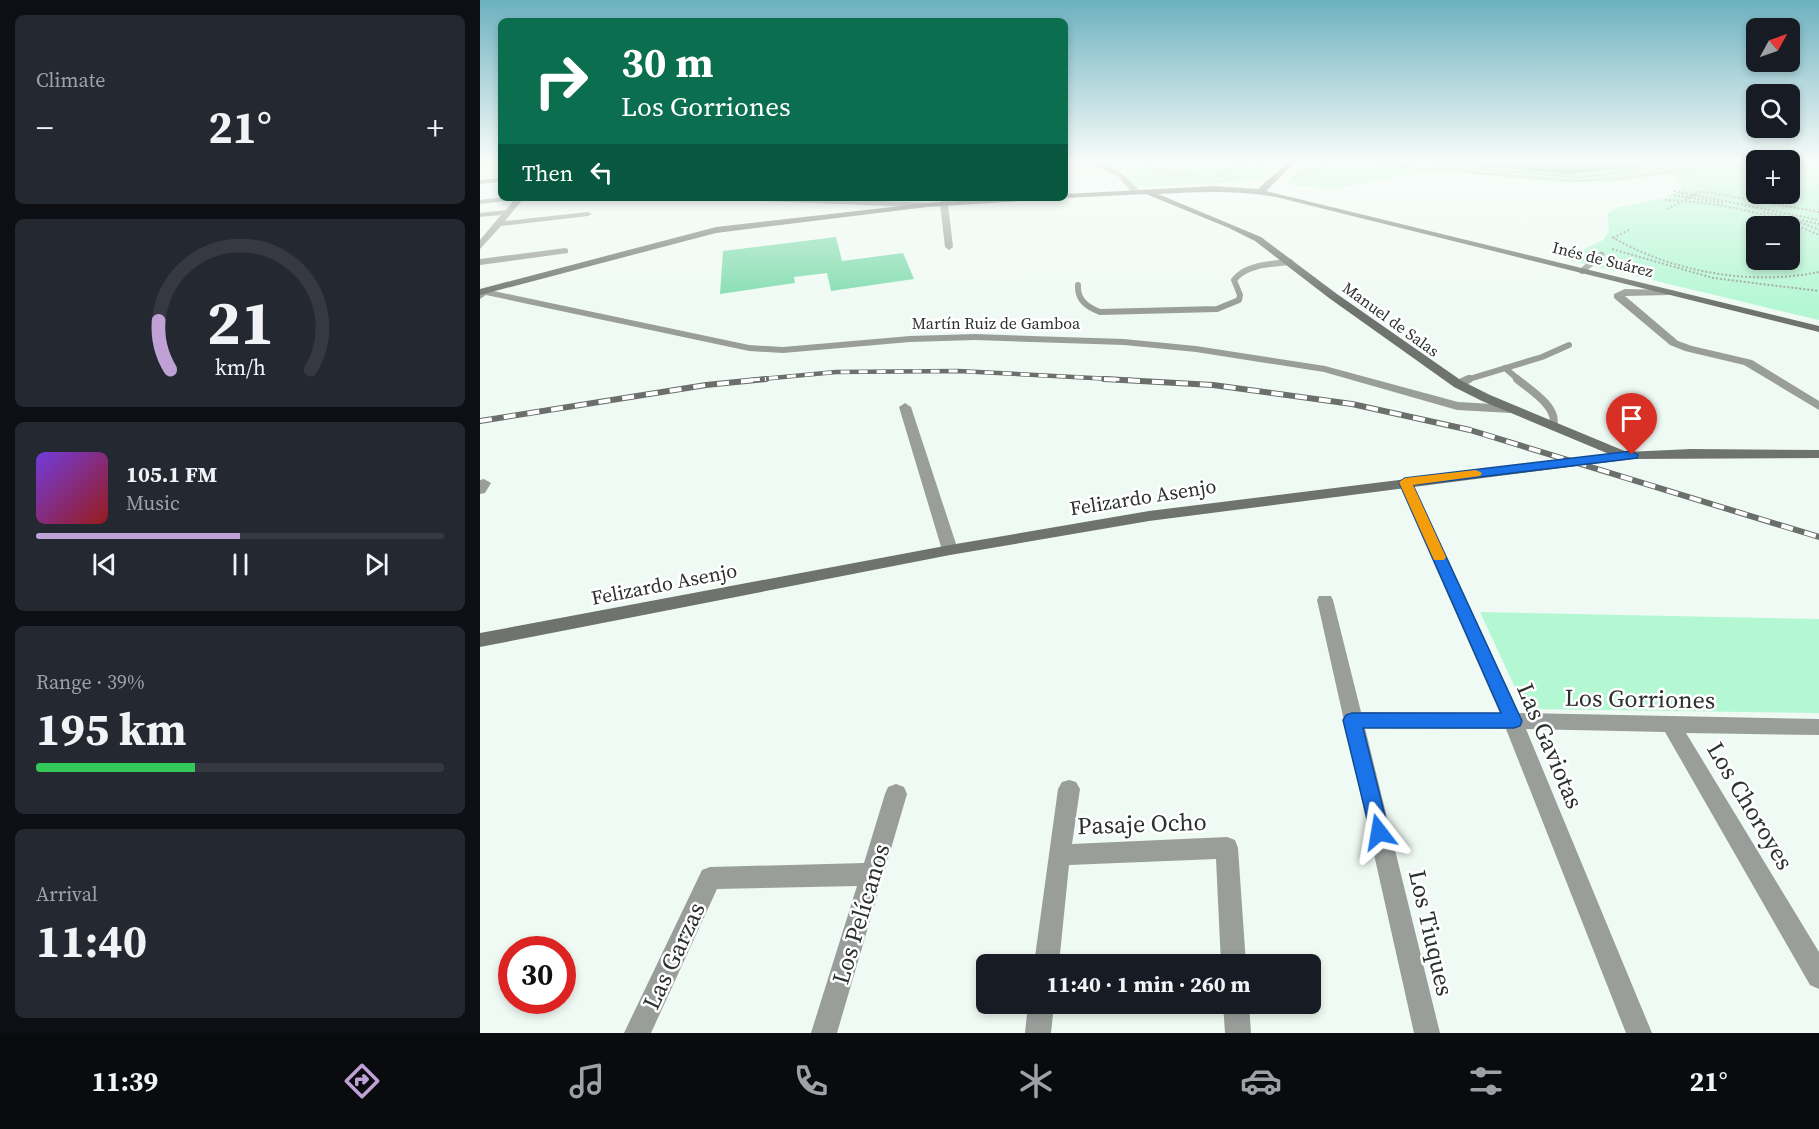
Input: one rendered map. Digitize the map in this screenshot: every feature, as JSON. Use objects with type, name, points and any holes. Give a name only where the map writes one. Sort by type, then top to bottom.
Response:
[{"type":"street","points":[[480,246],[510,209]]},
{"type":"street","points":[[481,293],[699,233],[893,209]]},
{"type":"street","points":[[946,209],[949,247]]},
{"type":"street","name":"Manuel de Salas","points":[[1187,209],[1242,230],[1258,239],[1333,296],[1458,384],[1511,409],[1626,456]]},
{"type":"street","name":"Inés de Suárez","points":[[1330,209],[1815,328]]},
{"type":"street","points":[[480,215],[508,212]]},
{"type":"street","points":[[499,224],[588,214]]},
{"type":"street","points":[[480,262],[565,251]]},
{"type":"street","points":[[1669,292],[1625,292],[1618,296],[1674,343],[1689,349],[1748,362],[1819,406]]},
{"type":"street","name":"Martín Ruiz de Gamboa","points":[[481,293],[749,348],[783,350],[910,339],[963,337],[1124,342],[1196,349],[1325,369],[1457,406],[1511,409]]},
{"type":"street","points":[[905,408],[950,550]]},
{"type":"street","name":"Felizardo Asenjo","points":[[480,640],[950,550],[1149,516],[1626,456],[1691,453],[1819,454]]},
{"type":"street","name":"Las Gaviotas","points":[[1405,482],[1514,721],[1639,1033]]},
{"type":"street","name":"Los Tiuques","points":[[1325,600],[1427,1033]]},
{"type":"street","name":"Los Gorriones","points":[[1352,720],[1819,728]]},
{"type":"street","name":"Los Choroyes","points":[[1671,726],[1819,976]]},
{"type":"street","points":[[1047,954],[1069,789]]},
{"type":"street","name":"Los Pelícanos","points":[[824,1033],[897,794]]},
{"type":"street","name":"Pasaje Ocho","points":[[1059,855],[1227,848],[1233,954]]},
{"type":"street","name":"Las Garzas","points":[[637,1033],[710,878],[873,874]]},
{"type":"street","points":[[1038,1033],[1040,1014]]},
{"type":"street","points":[[1237,1014],[1238,1033]]},
{"type":"lane","points":[[1582,271],[1602,254]]},
{"type":"lane","points":[[1078,285],[1077,293],[1082,302],[1089,308],[1100,312],[1217,309],[1239,300],[1240,295],[1234,283],[1242,273],[1265,264],[1290,262]]},
{"type":"lane","points":[[1458,384],[1478,375],[1539,359],[1569,345]]},
{"type":"lane","points":[[1505,368],[1551,409],[1555,420],[1553,426]]},
{"type":"path","points":[[1741,209],[1767,216]]},
{"type":"path","points":[[1745,209],[1780,216]]},
{"type":"path","points":[[1760,209],[1819,222]]},
{"type":"path","points":[[1804,209],[1819,212]]},
{"type":"path","points":[[1800,219],[1819,222]]},
{"type":"path","points":[[1800,223],[1819,230]]},
{"type":"path","points":[[1800,227],[1819,235]]},
{"type":"path","points":[[1629,230],[1612,238],[1640,252],[1700,269],[1769,277],[1819,272]]},
{"type":"path","points":[[1607,248],[1700,275],[1819,291]]},
{"type":"path","points":[[1627,254],[1640,252]]},
{"type":"path","points":[[1700,269],[1700,275]]},
{"type":"shaded area","points":[[1614,209],[1819,209],[1819,320],[1565,259],[1603,240],[1609,231],[1607,214]]},
{"type":"shaded area","points":[[1480,612],[1819,619],[1819,713],[1525,709]]},
{"type":"building","points":[[836,237],[842,261],[903,253],[914,279],[831,291],[827,273],[794,277],[795,283],[720,294],[723,251]]},
{"type":"railway","points":[[751,380],[836,372],[958,371],[1131,380]]},
{"type":"railway","points":[[480,421],[706,385],[766,379]]},
{"type":"railway","points":[[1104,379],[1213,385],[1352,404],[1470,430],[1819,537]]},
{"type":"slow traffic","points":[[1439,557],[1405,482],[1476,473]]},
{"type":"route","points":[[1379,832],[1352,720],[1514,721],[1405,482],[1632,455]]}]
